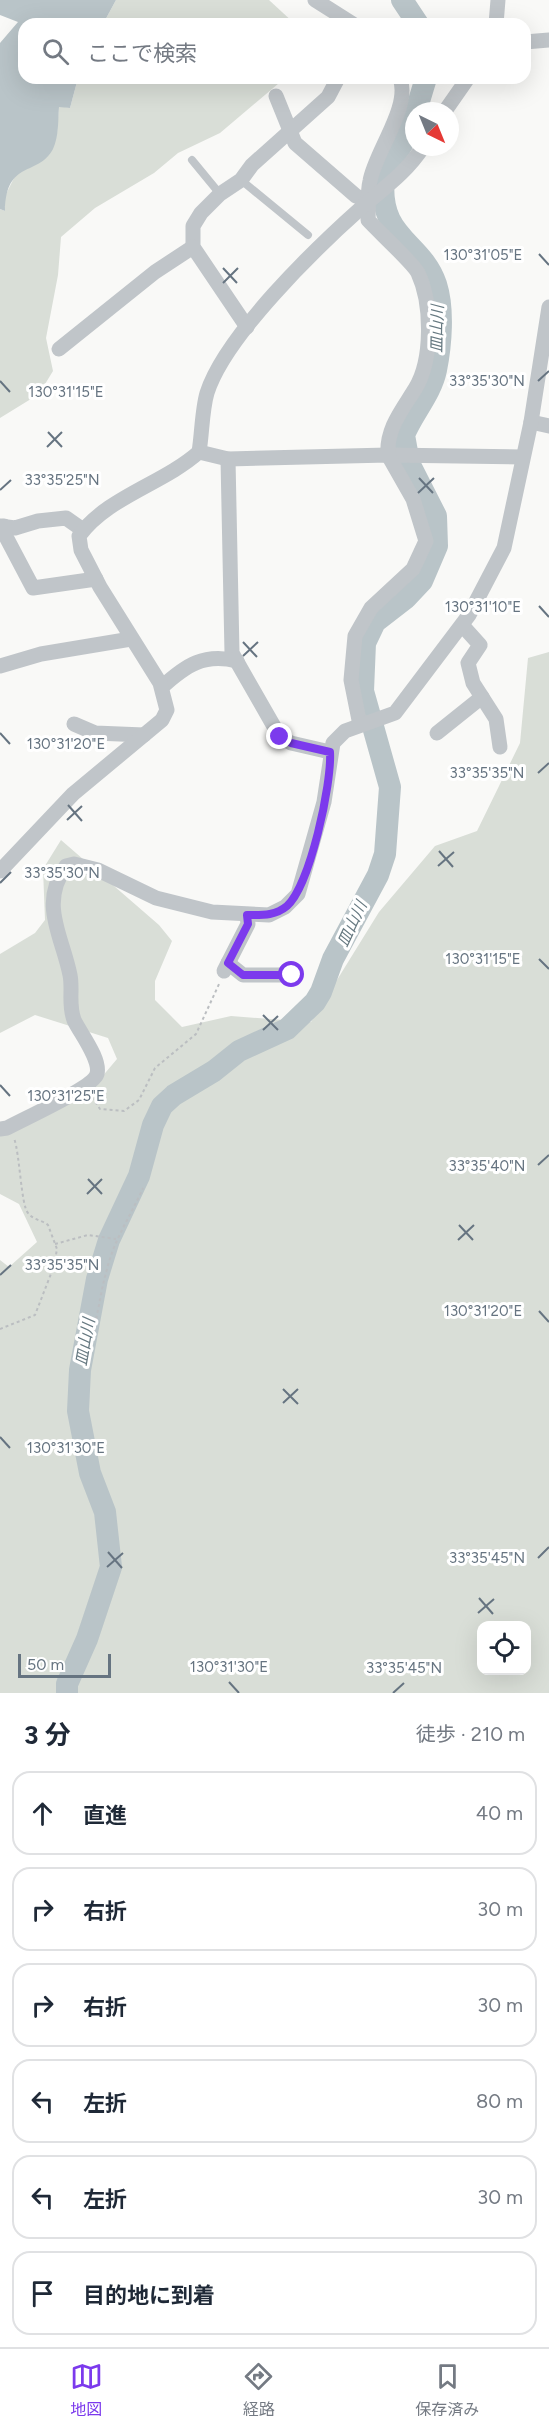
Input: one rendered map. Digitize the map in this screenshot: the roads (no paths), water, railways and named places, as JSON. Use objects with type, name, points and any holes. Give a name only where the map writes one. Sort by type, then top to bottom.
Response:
[{"type":"street","points":[[315,0],[344,18]]},
{"type":"street","points":[[496,18],[498,0]]},
{"type":"street","points":[[531,42],[549,40]]},
{"type":"street","points":[[247,327],[193,247],[193,226],[201,213],[220,194],[241,180],[252,165],[328,97],[335,84]]},
{"type":"street","points":[[360,725],[351,680],[355,636],[371,608],[413,569],[426,541],[414,499],[388,455],[390,431],[417,386],[429,349],[425,297],[417,271],[368,219],[369,182],[378,155],[397,116],[402,84]]},
{"type":"street","points":[[451,102],[464,84]]},
{"type":"street","points":[[276,96],[289,132],[296,143],[356,196],[369,201]]},
{"type":"street","points":[[0,871],[73,794],[162,720],[166,710],[162,687],[96,579],[81,550],[79,536],[91,519],[182,468],[199,452],[206,396],[210,384],[232,345],[302,264],[369,201],[409,169],[417,156]]},
{"type":"street","points":[[59,349],[155,272],[193,247]]},
{"type":"street","points":[[4,1129],[87,1084],[97,1074],[96,1066],[71,1008],[71,977],[53,912],[53,887],[66,866],[74,864],[98,870],[156,898],[212,912],[269,915],[285,907],[298,894],[314,846],[324,802],[333,743],[345,731],[395,713],[462,626],[504,548],[531,422],[549,307]]},
{"type":"street","points":[[531,422],[549,426]]},
{"type":"street","points":[[199,452],[228,459],[388,455],[522,457]]},
{"type":"street","points":[[228,459],[232,653],[280,737],[291,743],[330,752]]},
{"type":"street","points":[[83,530],[66,518],[38,521],[15,528],[2,526],[33,588],[96,579]]},
{"type":"street","points":[[462,626],[480,645],[468,663],[473,683],[496,719],[500,747]]},
{"type":"street","points":[[0,666],[41,654],[131,639]]},
{"type":"street","points":[[162,687],[192,662],[207,657],[237,661]]},
{"type":"street","points":[[437,733],[482,697]]},
{"type":"street","points":[[74,724],[95,732],[144,735]]},
{"type":"street","points":[[247,915],[248,924],[226,967],[243,975],[292,975]]},
{"type":"lane","points":[[192,160],[220,194]]},
{"type":"lane","points":[[241,180],[308,235]]},
{"type":"waterway","name":"皿山川","points":[[402,0],[414,18]]},
{"type":"waterway","name":"皿山川","points":[[419,102],[424,84]]},
{"type":"waterway","name":"皿山川","points":[[67,1693],[67,1684],[87,1639],[111,1567],[105,1512],[90,1473],[78,1411],[80,1370],[97,1279],[109,1240],[139,1176],[153,1125],[162,1106],[174,1095],[214,1071],[239,1051],[287,1029],[315,1002],[333,959],[378,875],[385,854],[390,787],[363,691],[365,643],[375,622],[406,598],[422,581],[437,546],[436,516],[409,463],[404,435],[434,379],[441,327],[439,294],[429,269],[421,257],[393,226],[387,213],[384,197],[385,172],[405,138]]}]
